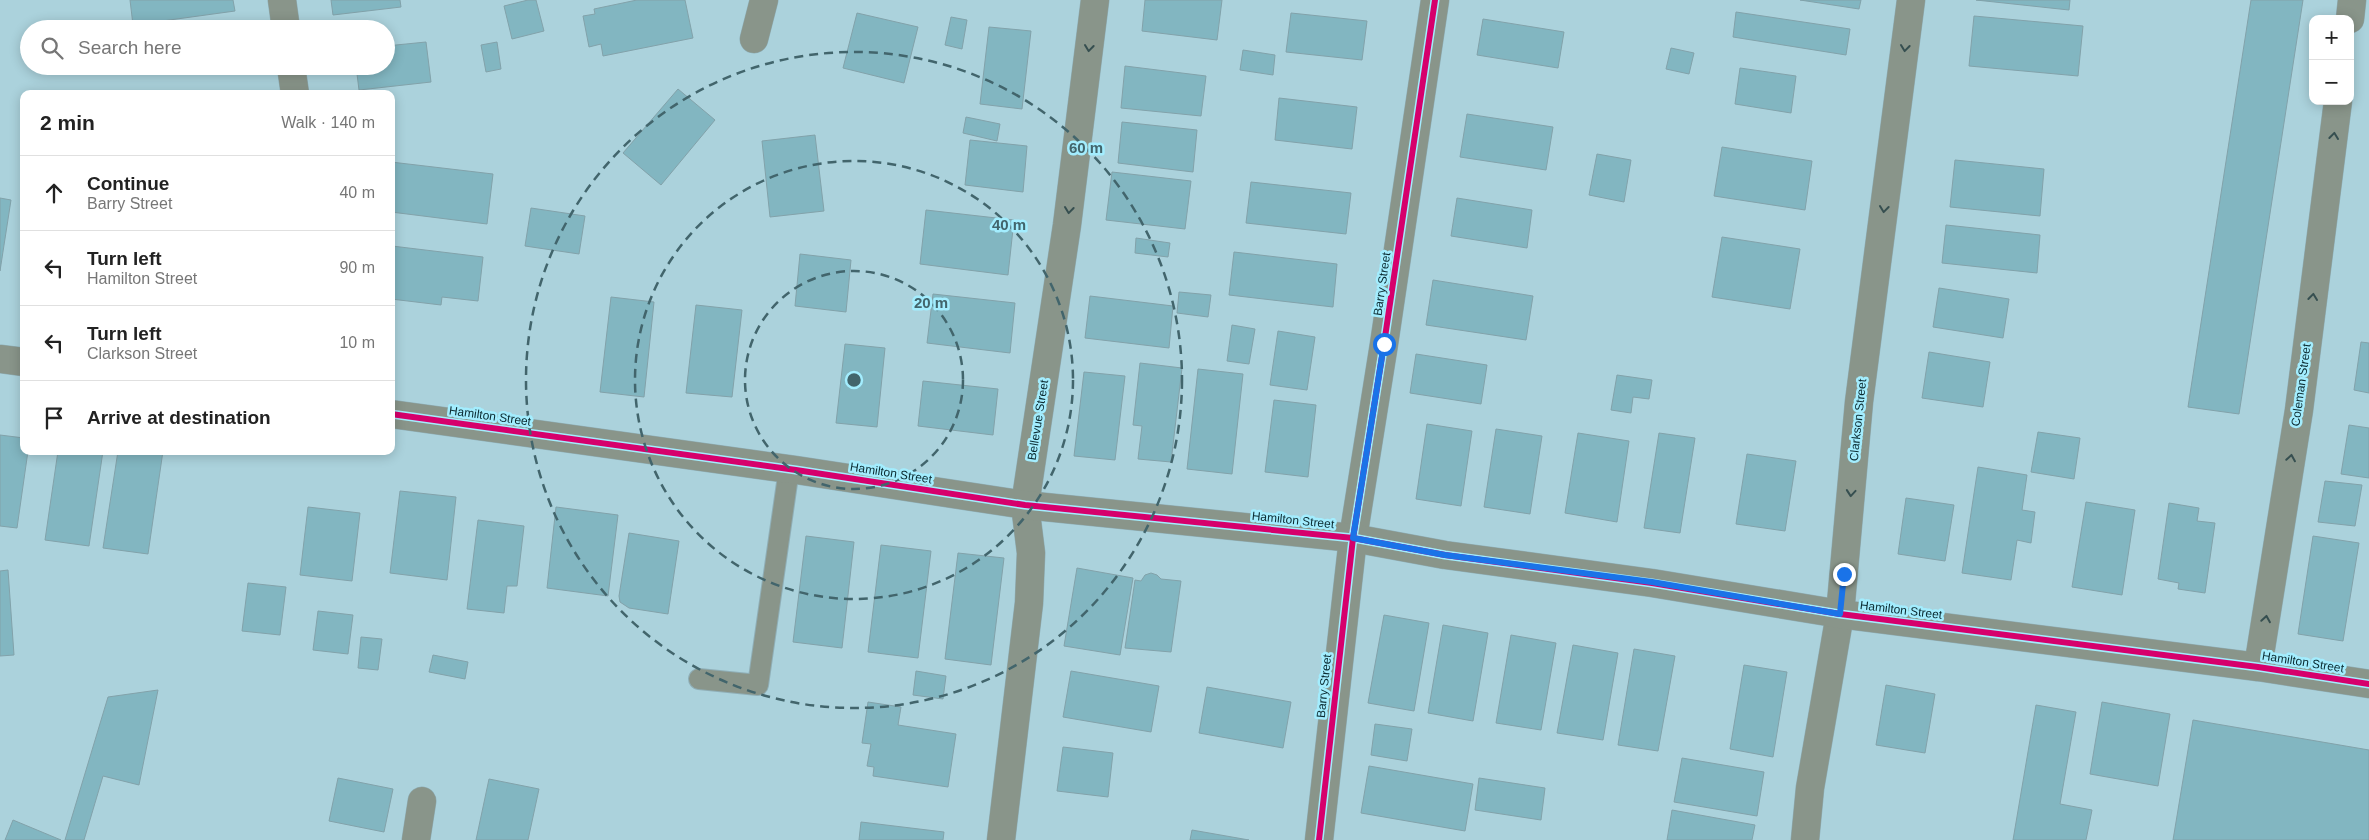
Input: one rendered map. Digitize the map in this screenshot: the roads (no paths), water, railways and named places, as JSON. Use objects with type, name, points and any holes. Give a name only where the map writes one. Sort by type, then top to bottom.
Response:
[{"type":"street","points":[[282,0],[285,20]]},
{"type":"street","points":[[754,39],[764,0]]},
{"type":"street","name":"Bellevue Street","points":[[1001,840],[1029,603],[1031,553],[1025,505],[1067,225],[1095,0]]},
{"type":"street","name":"Barry Street","points":[[1319,840],[1353,538],[1435,0]]},
{"type":"street","name":"Clarkson Street","points":[[1805,840],[1810,788],[1840,614],[1859,402],[1912,0]]},
{"type":"street","points":[[2350,15],[2352,0]]},
{"type":"street","points":[[292,75],[294,90]]},
{"type":"street","name":"Coleman Street","points":[[2258,667],[2298,410],[2337,105]]},
{"type":"street","points":[[0,359],[20,362]]},
{"type":"street","name":"Hamilton Street","points":[[395,415],[789,469],[1025,505],[1353,538],[1445,555],[1652,582],[1840,614],[2258,667],[2369,684]]},
{"type":"street","points":[[416,840],[422,801]]},
{"type":"lane","points":[[699,679],[758,685],[789,469]]}]
